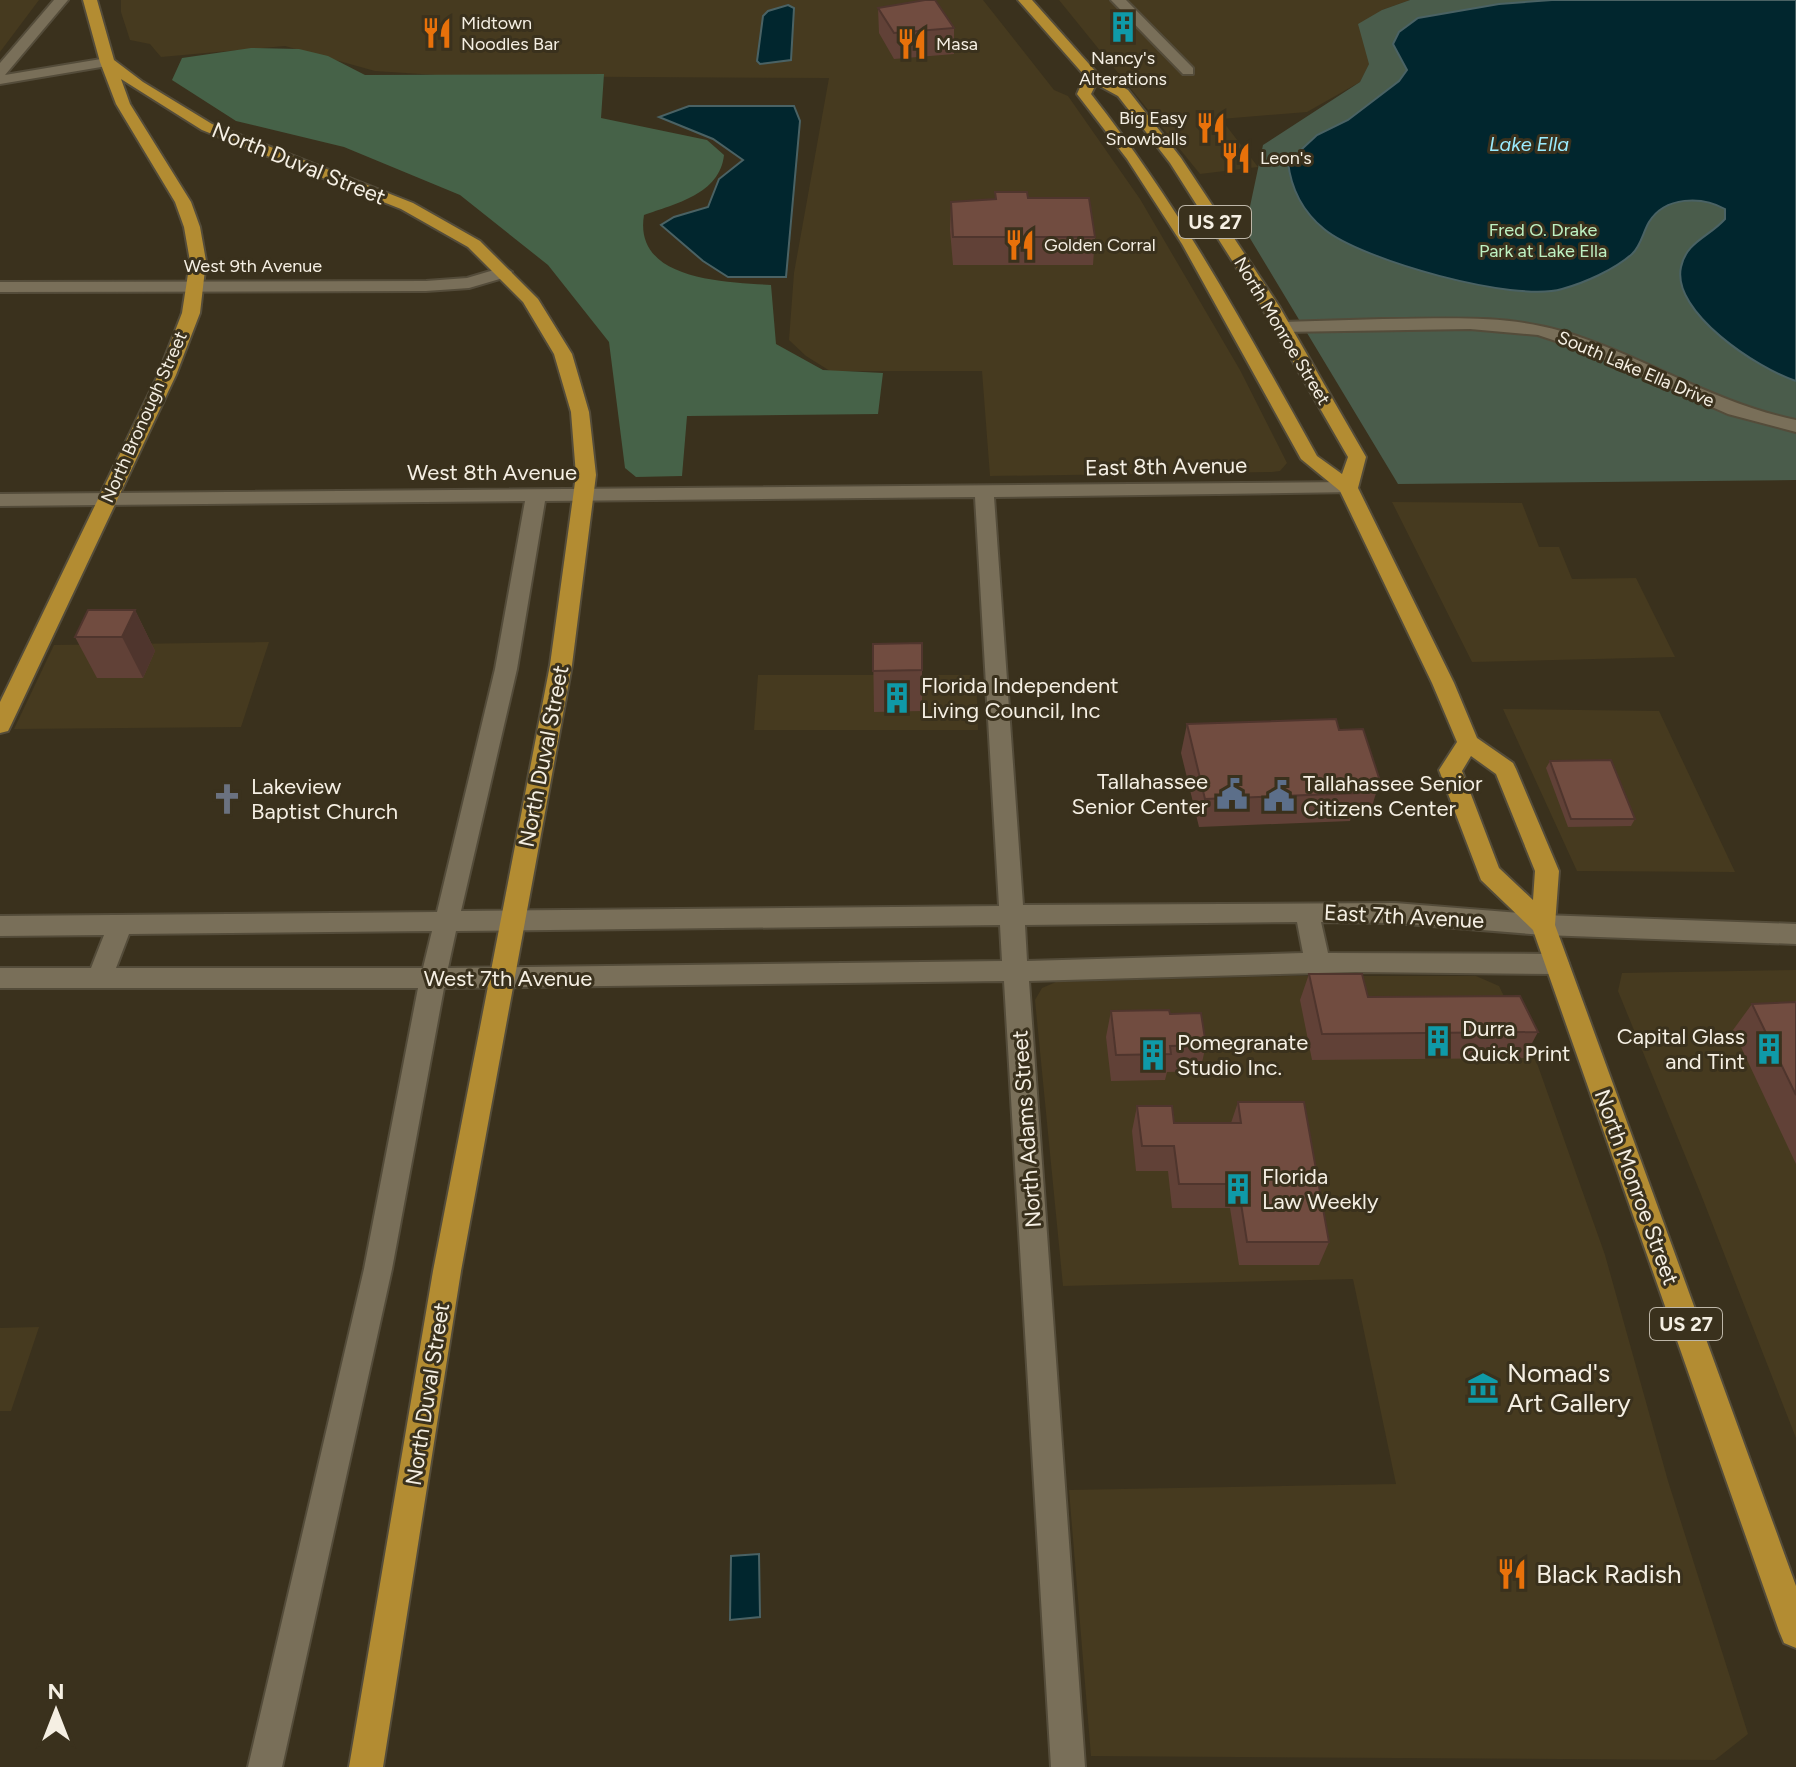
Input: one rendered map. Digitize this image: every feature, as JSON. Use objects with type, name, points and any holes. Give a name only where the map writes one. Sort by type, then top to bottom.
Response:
[{"type":"main road","points":[[90,0],[107,62]]},
{"type":"main road","name":"North Monroe Street","points":[[1025,0],[1092,76],[1123,93],[1176,161],[1261,327],[1310,459],[1348,488],[1443,683],[1468,743],[1505,769],[1547,871],[1543,925],[1796,1631]]},
{"type":"main road","name":"North Duval Street","points":[[107,62],[207,127],[407,206],[474,244],[530,299],[563,354],[580,412],[585,495],[561,665],[510,923],[450,1255],[366,1767]]},
{"type":"main road","name":"North Bronough Street","points":[[0,725],[167,375],[191,313],[198,261],[183,202],[129,115],[107,62]]},
{"type":"main road","name":"North Monroe Street","points":[[1092,76],[1084,94],[1133,157],[1190,244],[1261,327],[1357,457],[1348,488]]},
{"type":"main road","name":"North Monroe Street","points":[[1468,743],[1450,770],[1489,873],[1543,925]]},
{"type":"street","points":[[0,72],[61,0]]},
{"type":"street","points":[[1118,0],[1188,71]]},
{"type":"street","points":[[0,80],[107,62]]},
{"type":"street","name":"West 9th Avenue","points":[[0,287],[426,286],[469,283],[504,272]]},
{"type":"street","name":"South Lake Ella Drive","points":[[1261,327],[1473,323],[1534,329],[1590,346],[1710,400],[1760,418],[1796,426]]},
{"type":"street","name":"East 8th Avenue","points":[[984,491],[1348,488]]},
{"type":"street","name":"West 8th Avenue","points":[[0,500],[984,491]]},
{"type":"street","name":"North Adams Street","points":[[984,491],[1068,1767]]},
{"type":"street","points":[[265,1767],[378,1269],[433,978],[506,669],[536,496]]},
{"type":"street","points":[[1307,912],[1318,963]]},
{"type":"street","points":[[0,926],[445,924],[1011,913]]},
{"type":"street","name":"East 7th Avenue","points":[[1011,913],[1395,913],[1543,925],[1796,934]]},
{"type":"street","points":[[100,978],[120,926]]},
{"type":"street","name":"East 7th Avenue","points":[[1016,971],[1318,963],[1557,964]]},
{"type":"street","name":"West 7th Avenue","points":[[0,978],[500,978],[1016,971]]},
{"type":"shaded area","points":[[0,0],[39,0],[0,52]]},
{"type":"shaded area","points":[[121,0],[983,0],[1054,90],[1068,96],[1140,199],[1240,370],[1287,463],[1280,471],[1272,472],[990,476],[982,371],[830,371],[806,356],[789,340],[794,273],[829,78],[451,76],[375,71],[285,46],[161,57],[150,44],[130,40],[121,12]]},
{"type":"shaded area","points":[[1059,0],[1410,0],[1382,10],[1369,64],[1360,82],[1307,112],[1221,119],[1258,167],[1200,174]]},
{"type":"shaded area","points":[[1392,502],[1522,503],[1539,547],[1559,547],[1572,579],[1636,578],[1675,657],[1472,662]]},
{"type":"shaded area","points":[[269,642],[241,727],[14,729],[54,645]]},
{"type":"shaded area","points":[[758,675],[976,675],[978,730],[754,730]]},
{"type":"shaded area","points":[[1503,709],[1659,711],[1735,872],[1577,871]]},
{"type":"shaded area","points":[[1796,970],[1796,1438],[1618,991],[1622,973]]},
{"type":"shaded area","points":[[1291,976],[1476,976],[1499,986],[1538,1066],[1605,1255],[1668,1481],[1748,1734],[1715,1760],[1091,1756],[1069,1490],[1396,1484],[1353,1279],[1063,1286],[1035,1000],[1042,988],[1056,982]]},
{"type":"shaded area","points":[[39,1327],[11,1411],[0,1411],[0,1328]]},
{"type":"green space","name":"Fred O. Drake Park at Lake Ella","points":[[1410,0],[1796,0],[1796,480],[1398,484],[1245,230],[1263,145],[1360,82],[1369,64],[1358,24],[1382,10]]},
{"type":"green space","points":[[251,48],[299,49],[328,56],[365,75],[604,74],[601,118],[707,140],[724,155],[721,168],[705,188],[694,196],[644,215],[644,237],[653,253],[667,265],[686,274],[771,285],[776,344],[823,370],[883,373],[878,414],[687,416],[682,476],[636,477],[625,468],[609,342],[548,265],[460,195],[344,147],[236,121],[172,80],[182,58]]},
{"type":"water","name":"Lake Ella","points":[[1552,0],[1796,0],[1796,381],[1740,352],[1703,320],[1689,302],[1682,284],[1681,267],[1688,251],[1725,219],[1725,209],[1716,205],[1684,201],[1664,207],[1649,222],[1638,247],[1625,260],[1580,283],[1540,292],[1476,284],[1403,265],[1343,241],[1324,229],[1304,207],[1295,190],[1288,162],[1317,135],[1348,120],[1399,81],[1407,70],[1393,44],[1399,32],[1418,18],[1499,4]]},
{"type":"water","points":[[788,5],[794,8],[791,60],[760,64],[757,61],[763,16],[768,11]]},
{"type":"water","points":[[689,106],[794,106],[800,121],[786,277],[728,277],[703,261],[661,225],[674,217],[708,207],[719,179],[743,160],[713,139],[659,117]]},
{"type":"water","points":[[759,1554],[760,1617],[730,1620],[731,1556]]},
{"type":"building","points":[[935,0],[954,28],[894,33],[878,8]]},
{"type":"building","points":[[995,192],[1027,192],[1028,198],[1089,198],[1095,237],[953,237],[951,202],[996,199]]},
{"type":"building","points":[[88,610],[135,610],[122,637],[75,637]]},
{"type":"building","points":[[922,643],[922,670],[873,671],[873,644]]},
{"type":"building","points":[[1336,719],[1339,730],[1363,729],[1380,781],[1356,782],[1359,793],[1205,799],[1187,724]]},
{"type":"building","points":[[1611,760],[1635,819],[1571,819],[1550,761]]},
{"type":"building","points":[[1309,974],[1362,974],[1368,997],[1520,996],[1538,1032],[1322,1034]]},
{"type":"building","points":[[1796,1002],[1796,1095],[1752,1004]]},
{"type":"building","points":[[1169,1010],[1170,1014],[1201,1013],[1206,1045],[1170,1046],[1171,1054],[1116,1055],[1111,1011]]},
{"type":"building","name":"Florida Law Weekly","points":[[1238,1102],[1304,1102],[1329,1242],[1247,1242],[1238,1184],[1179,1184],[1174,1146],[1142,1146],[1137,1106],[1172,1106],[1174,1123],[1241,1123]]},
{"type":"place","name":"Nancy's Alterations","points":[[1123,27]]},
{"type":"place","name":"Midtown Noodles Bar","points":[[437,33]]},
{"type":"place","name":"Masa","points":[[912,44]]},
{"type":"place","name":"Big Easy Snowballs","points":[[1211,128]]},
{"type":"place","name":"Leon's","points":[[1236,158]]},
{"type":"place","name":"Golden Corral","points":[[1020,245]]},
{"type":"place","name":"Florida Independent Living Council, Inc","points":[[897,698]]},
{"type":"place","name":"Tallahassee Senior Center","points":[[1232,794]]},
{"type":"place","name":"Tallahassee Senior Citizens Center","points":[[1279,796]]},
{"type":"place","name":"Lakeview Baptist Church","points":[[227,799]]},
{"type":"place","name":"Durra Quick Print","points":[[1438,1041]]},
{"type":"place","name":"Capital Glass and Tint","points":[[1769,1049]]},
{"type":"place","name":"Pomegranate Studio Inc.","points":[[1153,1055]]},
{"type":"place","name":"Florida Law Weekly","points":[[1238,1189]]},
{"type":"place","name":"Nomad's Art Gallery","points":[[1483,1388]]},
{"type":"place","name":"Black Radish","points":[[1512,1574]]}]
